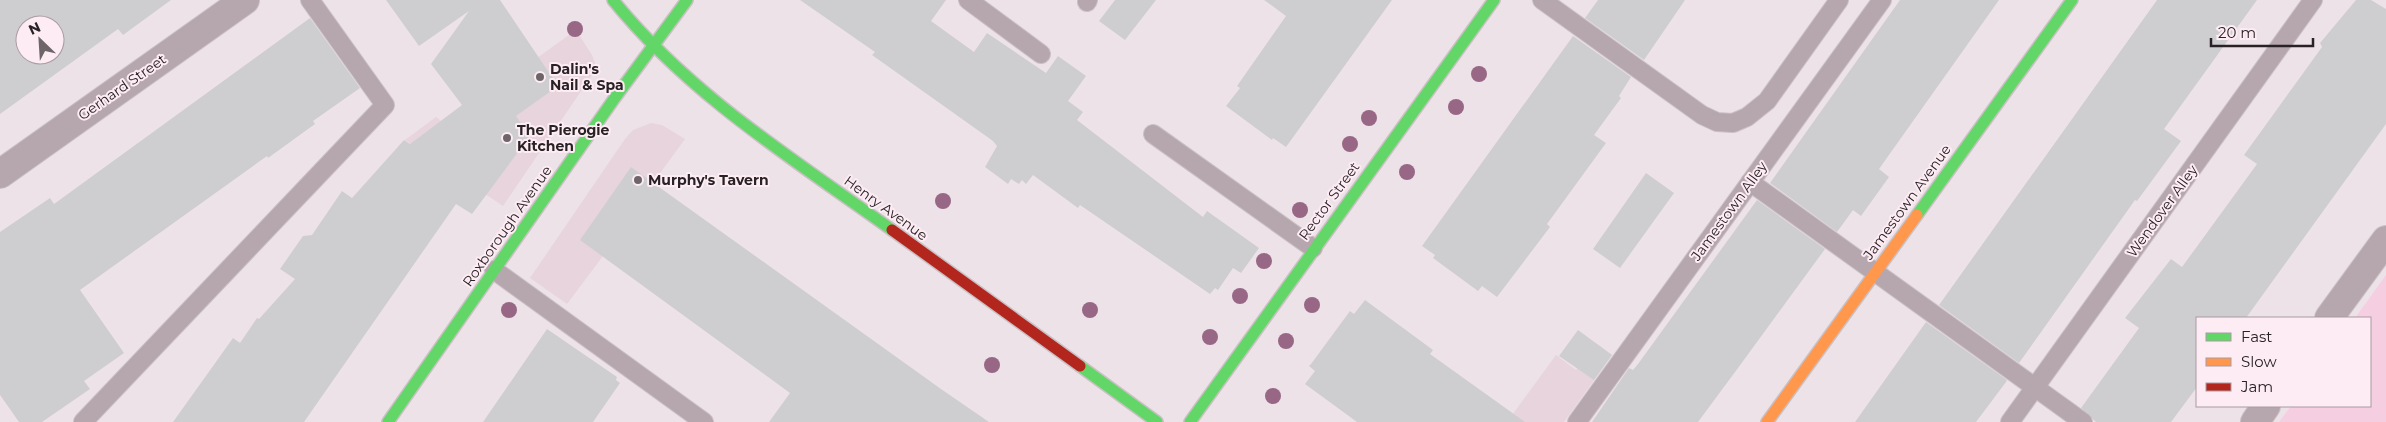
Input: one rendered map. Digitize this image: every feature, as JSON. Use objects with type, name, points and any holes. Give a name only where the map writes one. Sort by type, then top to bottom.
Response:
[{"type":"street","name":"Gerhard Street","points":[[0,174],[245,0]]},
{"type":"street","name":"Henry Avenue","points":[[613,0],[652,47],[692,83],[1157,422]]},
{"type":"street","name":"Roxborough Avenue","points":[[388,422],[686,0]]},
{"type":"street","name":"Rector Street","points":[[1190,422],[1494,0]]},
{"type":"street","name":"Jamestown Avenue","points":[[1767,422],[2072,0]]},
{"type":"street","points":[[2330,317],[2386,240]]},
{"type":"street","points":[[2255,422],[2265,407]]},
{"type":"lane","points":[[84,422],[385,105],[310,0]]},
{"type":"lane","points":[[968,0],[1041,54]]},
{"type":"lane","points":[[1542,0],[1702,115],[1717,122],[1733,123],[1747,118],[1767,101],[1839,0]]},
{"type":"lane","name":"Jamestown Alley","points":[[1577,422],[1882,0]]},
{"type":"lane","name":"Wendover Alley","points":[[2010,422],[2313,0]]},
{"type":"lane","points":[[1153,134],[1314,248]]},
{"type":"lane","points":[[1750,182],[2083,422]]},
{"type":"lane","points":[[494,270],[704,422]]},
{"type":"shaded area","points":[[576,30],[592,55],[595,63],[594,72],[503,206],[405,140],[436,117],[445,124]]},
{"type":"shaded area","points":[[651,123],[662,125],[685,139],[567,304],[530,278],[625,139],[633,130]]},
{"type":"shaded area","points":[[2386,275],[2386,422],[2279,422],[2290,407],[2371,407],[2371,317],[2356,317]]},
{"type":"shaded area","points":[[1596,343],[1612,355],[1564,422],[1507,422],[1556,355],[1576,370]]},
{"type":"building","points":[[0,0],[171,0],[123,35],[118,29],[0,114]]},
{"type":"building","points":[[386,0],[500,0],[558,86],[516,116],[530,136],[472,214],[456,204],[304,422],[173,422],[233,338],[240,343],[257,318],[259,319],[295,279],[280,269],[303,236],[312,235],[342,191],[352,198],[404,140],[410,144],[462,105],[431,64],[469,11],[419,46]]},
{"type":"building","points":[[800,0],[946,0],[931,21],[974,52],[987,33],[1046,73],[1058,56],[1086,76],[1068,101],[1083,112],[1077,120],[1203,217],[1207,211],[1259,248],[1241,273],[1233,268],[1218,290],[1215,288],[1210,294],[1080,205],[1078,208],[1033,175],[1026,184],[1022,180],[1019,184],[1011,179],[1008,184],[985,167],[997,146],[993,141],[872,55],[875,52]]},
{"type":"building","points":[[1115,0],[1156,0],[1125,40],[1099,21]]},
{"type":"building","points":[[1264,0],[1392,0],[1286,147],[1273,138],[1272,140],[1226,106],[1240,88],[1237,86],[1286,16]]},
{"type":"building","points":[[1598,0],[1685,0],[1644,60],[1585,18]]},
{"type":"building","points":[[1900,0],[1999,0],[1879,169],[1889,177],[1861,216],[1853,210],[1837,232],[1770,183]]},
{"type":"building","points":[[2157,0],[2257,0],[2164,129],[2181,141],[2137,201],[2135,200],[2019,363],[1939,305]]},
{"type":"building","points":[[2356,0],[2371,0],[2386,9],[2386,124],[2247,317],[2196,317],[2196,388],[2171,422],[2096,422],[2081,408],[2139,328],[2125,318],[2171,259],[2182,267],[2257,164],[2244,155],[2322,47],[2320,43]]},
{"type":"building","points":[[310,18],[360,88],[313,121],[315,124],[268,158],[267,156],[80,290],[124,353],[84,381],[90,389],[42,422],[19,422],[0,395],[0,232],[50,198],[54,204]]},
{"type":"building","points":[[1573,36],[1631,77],[1619,96],[1621,98],[1594,135],[1606,143],[1547,224],[1550,227],[1497,297],[1482,286],[1478,291],[1433,258],[1435,255],[1422,246]]},
{"type":"building","points":[[631,167],[989,422],[769,422],[790,393],[580,240]]},
{"type":"building","points":[[1646,173],[1674,193],[1620,268],[1593,249]]},
{"type":"building","points":[[1757,200],[1825,249],[1698,422],[1592,422],[1629,368],[1633,370],[1638,364]]},
{"type":"building","points":[[1365,300],[1433,350],[1430,354],[1525,422],[1357,422],[1305,384],[1315,371],[1309,366],[1350,311],[1354,314]]},
{"type":"building","points":[[1926,322],[2007,380],[2006,382],[1976,422],[1855,422]]},
{"type":"building","points":[[547,329],[617,377],[616,380],[620,383],[593,422],[483,422]]},
{"type":"building","points":[[1578,330],[1612,355],[1594,380],[1559,356]]},
{"type":"traffic: fast","points":[[613,0],[643,34],[709,96],[744,124],[892,230]]},
{"type":"traffic: fast","points":[[388,422],[614,99],[687,0]]},
{"type":"traffic: fast","points":[[1190,422],[1494,0]]},
{"type":"traffic: fast","points":[[1917,215],[2072,0]]},
{"type":"traffic: fast","points":[[1080,366],[1157,422]]},
{"type":"traffic: slow","points":[[1767,422],[1917,215]]},
{"type":"traffic: jam","points":[[892,230],[1080,366]]},
{"type":"place","name":"Dalin's Nail & Spa","points":[[540,77]]},
{"type":"place","name":"The Pierogie Kitchen","points":[[507,138]]},
{"type":"place","name":"Murphy's Tavern","points":[[638,180]]}]
